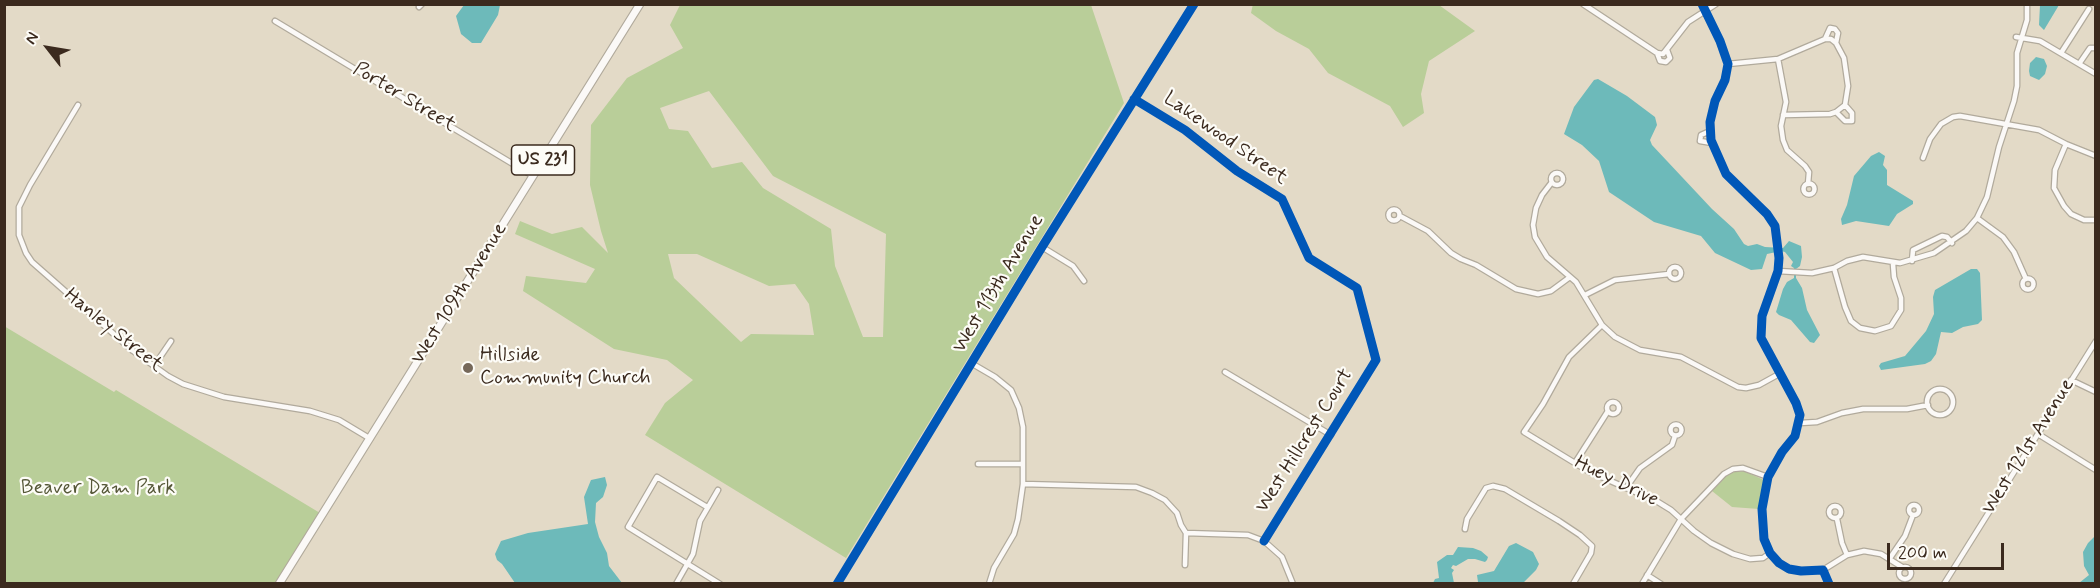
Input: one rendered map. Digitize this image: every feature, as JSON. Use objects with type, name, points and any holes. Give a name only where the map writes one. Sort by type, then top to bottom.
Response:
[{"type":"main road","name":"West 109th Avenue","points":[[279,584],[640,4]]},
{"type":"street","name":"West 113th Avenue","points":[[837,584],[1194,4]]},
{"type":"street","points":[[1583,4],[1657,53],[1660,61],[1666,62],[1670,58],[1665,52]]},
{"type":"street","points":[[1657,53],[1665,52],[1703,7],[1716,4]]},
{"type":"street","points":[[1778,271],[1802,273],[1834,268],[1847,261],[1863,257],[1877,258],[1893,264],[1912,261],[1952,243],[1966,231],[1977,218],[1987,197],[2014,101],[2017,86],[2017,53],[2027,20],[2026,4]]},
{"type":"street","points":[[1703,7],[1720,41],[1728,64],[1725,80],[1715,101],[1710,122],[1712,143],[1726,174],[1767,214],[1775,226],[1779,258],[1778,271],[1762,316],[1763,345],[1799,409],[1800,423],[1796,436],[1782,452],[1768,477],[1764,493],[1762,525],[1764,538],[1770,553],[1779,563],[1790,568],[1813,572],[1823,570],[1847,555],[1871,551],[1890,558],[1902,567]]},
{"type":"street","points":[[2061,53],[2089,9]]},
{"type":"street","name":"Porter Street","points":[[275,21],[533,176]]},
{"type":"street","points":[[1825,39],[1830,28],[1835,29],[1838,33],[1834,41]]},
{"type":"street","points":[[2016,36],[2040,42],[2096,74]]},
{"type":"street","points":[[1728,64],[1778,59],[1825,39],[1834,41],[1844,58],[1848,86],[1845,105],[1830,114],[1783,115]]},
{"type":"street","points":[[2079,64],[2090,48],[2096,48]]},
{"type":"street","points":[[1778,59],[1786,102],[1781,126],[1783,140],[1787,150],[1809,172],[1809,184]]},
{"type":"street","name":"Lakewood Street","points":[[1134,99],[1185,130],[1237,171],[1274,193],[1284,202],[1308,258],[1357,288],[1376,360]]},
{"type":"street","name":"Hanley Street","points":[[78,105],[21,203],[18,214],[19,235],[32,262],[111,332],[154,366],[183,384],[209,393],[310,411],[339,420],[369,438]]},
{"type":"street","points":[[1836,112],[1845,121],[1851,121],[1852,113],[1845,105]]},
{"type":"street","points":[[1923,158],[1935,130],[1945,120],[1953,117],[2039,130],[2096,156]]},
{"type":"street","points":[[1710,131],[1701,135],[1700,141],[1712,143]]},
{"type":"street","points":[[2066,144],[2055,170],[2054,188],[2071,214],[2084,220],[2096,220]]},
{"type":"street","points":[[1552,182],[1536,208],[1533,225],[1535,237],[1547,257],[1570,276],[1585,295],[1602,325],[1615,337],[1633,348],[1681,357],[1737,387],[1746,388],[1759,385],[1779,374]]},
{"type":"street","points":[[1400,216],[1428,231],[1461,259],[1476,265],[1516,289],[1538,294],[1551,291],[1570,276]]},
{"type":"street","points":[[1977,218],[2003,237],[2014,252],[2026,279]]},
{"type":"street","points":[[1912,261],[1913,250],[1942,236],[1947,237],[1952,243]]},
{"type":"street","points":[[1042,248],[1073,266],[1084,281]]},
{"type":"street","points":[[1834,268],[1851,321],[1860,328],[1875,331],[1891,326],[1900,310],[1901,298],[1894,277],[1893,264]]},
{"type":"street","points":[[1585,295],[1615,280],[1669,274]]},
{"type":"street","name":"Huey Drive","points":[[1602,325],[1569,357],[1543,404],[1524,432],[1575,463],[1658,502],[1711,543],[1733,554],[1750,559],[1763,558],[1770,553]]},
{"type":"street","points":[[154,366],[171,341]]},
{"type":"street","name":"West 121st Avenue","points":[[1944,584],[2096,342]]},
{"type":"street","name":"West Hillcrest Court","points":[[1264,541],[1376,360]]},
{"type":"street","points":[[971,363],[996,377],[1011,390],[1019,408],[1023,427],[1023,484],[1018,519],[1014,534],[994,568],[989,584]]},
{"type":"street","points":[[1225,372],[1331,435]]},
{"type":"street","points":[[2072,380],[2096,392]]},
{"type":"street","points":[[1942,389],[1952,397],[1952,405],[1944,414],[1936,414],[1928,405],[1928,397],[1934,391],[1942,389]]},
{"type":"street","points":[[1800,423],[1817,422],[1842,413],[1863,409],[1907,409],[1928,405]]},
{"type":"street","points":[[1575,463],[1608,411]]},
{"type":"street","points":[[2038,434],[2096,470]]},
{"type":"street","points":[[1626,488],[1640,468],[1672,445],[1675,436]]},
{"type":"street","points":[[978,464],[1022,464]]},
{"type":"street","points":[[1642,584],[1681,519],[1724,474],[1733,469],[1743,468],[1768,477]]},
{"type":"street","points":[[707,507],[657,477],[628,527],[720,584]]},
{"type":"street","points":[[1023,484],[1136,487],[1152,493],[1165,500],[1177,513],[1186,533],[1185,565]]},
{"type":"street","points":[[1465,529],[1467,519],[1486,488],[1493,486],[1505,489],[1559,521],[1592,546],[1591,553],[1573,584]]},
{"type":"street","points":[[676,584],[697,544],[700,521],[718,490]]},
{"type":"street","points":[[1890,558],[1905,536],[1913,515]]},
{"type":"street","points":[[1837,519],[1847,555]]},
{"type":"street","points":[[1186,533],[1248,535],[1264,541],[1282,557],[1293,584]]},
{"type":"street","points":[[1823,570],[1829,584]]},
{"type":"street","points":[[1647,575],[1661,584]]},
{"type":"green space","points":[[1253,4],[1439,5],[1475,31],[1429,61],[1421,94],[1424,113],[1403,127],[1390,106],[1328,73],[1309,49],[1276,31],[1251,13]]},
{"type":"green space","points":[[680,5],[1091,5],[1124,103],[846,558],[645,435],[665,403],[693,380],[667,360],[614,349],[523,291],[526,276],[586,283],[595,269],[515,234],[520,221],[552,234],[582,227],[608,253],[590,185],[591,125],[627,78],[683,48],[670,25]],"holes":[[[709,91],[773,176],[886,234],[883,337],[863,337],[835,266],[831,229],[763,188],[742,162],[712,168],[688,131],[669,129],[660,108]],[[668,254],[697,254],[769,286],[795,284],[809,304],[814,335],[751,334],[741,342],[674,278]]]},
{"type":"green space","name":"Beaver Dam Park","points":[[4,326],[114,392],[116,390],[320,513],[277,583],[5,583]]},
{"type":"green space","points":[[1744,471],[1764,480],[1759,509],[1732,507],[1712,491],[1728,474]]},
{"type":"water","points":[[464,5],[500,5],[498,15],[481,43],[472,43],[461,34],[456,16]]},
{"type":"water","points":[[2040,5],[2059,5],[2044,30],[2039,25]]},
{"type":"water","points":[[2036,57],[2044,59],[2047,66],[2045,74],[2039,80],[2030,76],[2029,71],[2030,63]]},
{"type":"water","points":[[1598,79],[1627,96],[1655,117],[1657,125],[1650,140],[1652,145],[1734,229],[1744,244],[1783,248],[1789,241],[1801,246],[1802,257],[1800,266],[1796,269],[1796,278],[1802,288],[1807,310],[1820,335],[1814,343],[1810,342],[1791,320],[1776,312],[1783,289],[1787,282],[1794,278],[1794,268],[1791,266],[1793,262],[1785,252],[1767,254],[1762,269],[1751,270],[1715,253],[1701,236],[1654,222],[1609,192],[1599,161],[1582,145],[1564,134],[1574,107],[1594,80]]},
{"type":"water","points":[[1879,152],[1885,156],[1883,165],[1887,170],[1887,185],[1913,201],[1913,204],[1897,214],[1889,226],[1856,221],[1842,225],[1841,219],[1854,176],[1871,156]]},
{"type":"water","points":[[1971,269],[1977,269],[1980,273],[1982,320],[1978,324],[1963,327],[1952,333],[1941,332],[1936,354],[1931,361],[1925,364],[1881,370],[1879,366],[1881,363],[1905,356],[1926,331],[1934,314],[1935,290]]},
{"type":"water","points":[[605,477],[607,485],[603,497],[596,503],[595,522],[607,553],[609,566],[622,583],[515,583],[495,554],[501,541],[528,533],[588,524],[584,497],[591,480]]},
{"type":"water","points":[[2095,536],[2095,583],[2079,583],[2089,575],[2084,566],[2083,552]]},
{"type":"water","points":[[1516,543],[1533,552],[1539,564],[1536,570],[1524,582],[1480,584],[1477,575],[1494,571],[1509,546]]},
{"type":"water","points":[[1458,547],[1481,551],[1488,557],[1487,560],[1485,562],[1468,559],[1456,566],[1453,565],[1451,568],[1454,570],[1452,573],[1454,583],[1433,583],[1439,578],[1437,562],[1447,555],[1453,555]]},
{"type":"cycle path","points":[[837,584],[1042,247],[1194,4]]},
{"type":"cycle path","points":[[1702,4],[1720,41],[1728,64],[1725,80],[1715,101],[1710,122],[1711,140],[1726,174],[1767,214],[1775,226],[1779,258],[1778,271],[1762,316],[1761,338],[1796,403],[1800,415],[1795,436],[1782,452],[1768,477],[1762,509],[1764,539],[1770,553],[1779,563],[1789,569],[1801,571],[1823,570],[1829,584]]},
{"type":"cycle path","points":[[1134,99],[1185,130],[1237,171],[1282,199],[1309,258],[1357,288],[1376,360],[1264,541]]},
{"type":"place","name":"Hillside Community Church","points":[[468,368]]}]
